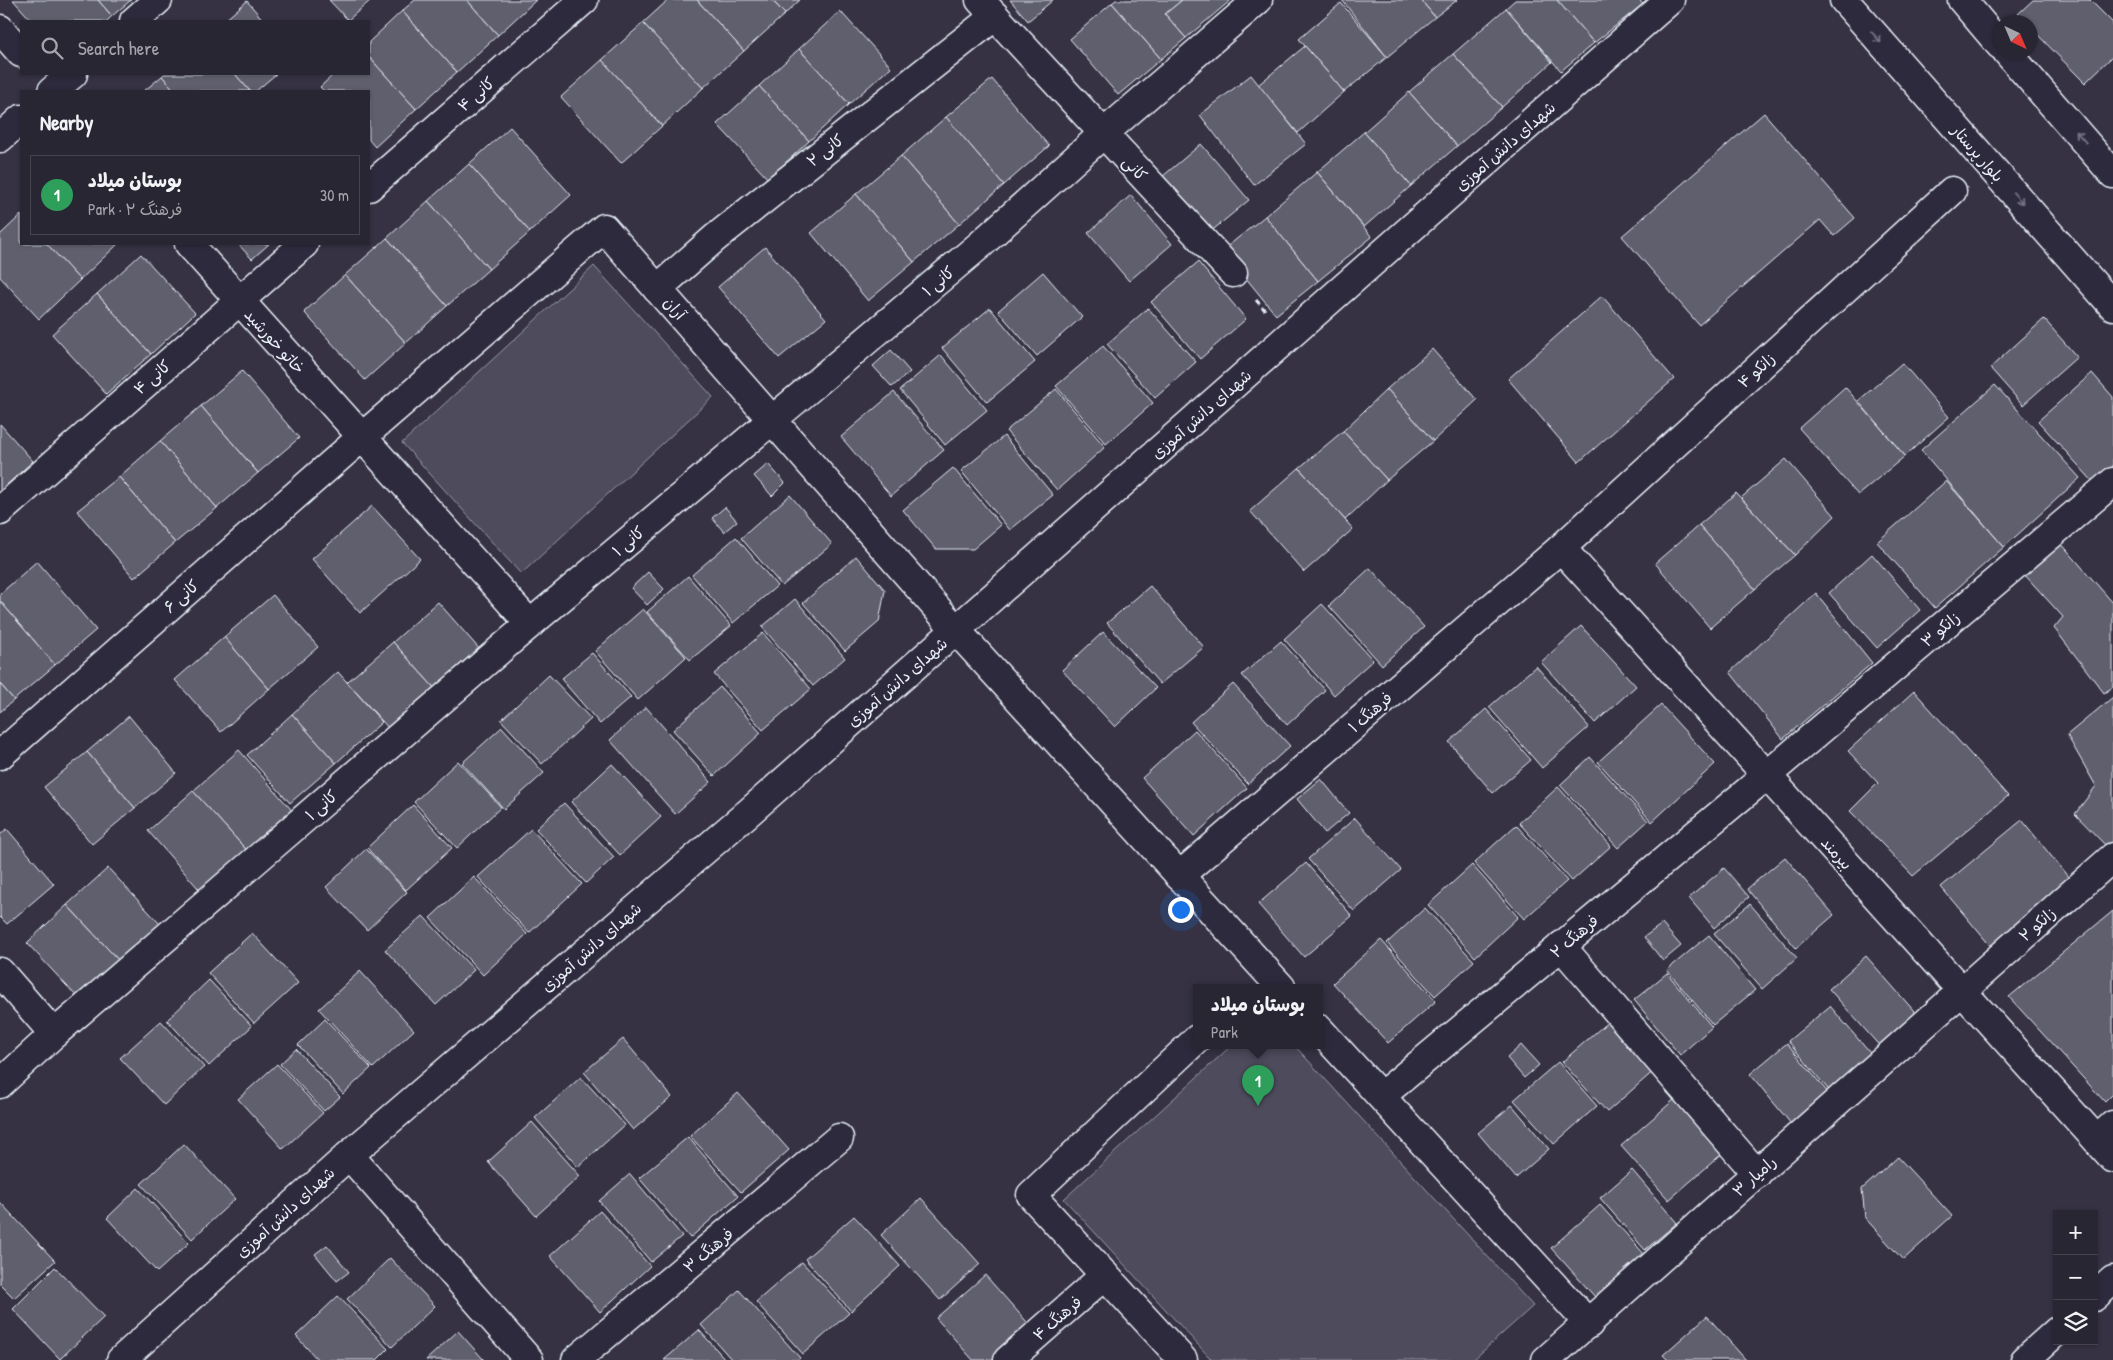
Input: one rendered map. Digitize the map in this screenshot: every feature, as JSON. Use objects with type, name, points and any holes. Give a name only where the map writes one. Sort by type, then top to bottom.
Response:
[{"type":"street","points":[[135,20],[158,0]]},
{"type":"street","name":"کانی ۴","points":[[370,186],[584,0]]},
{"type":"street","name":"کانی ۱","points":[[0,1084],[54,1034],[530,624],[981,244],[1103,134],[1258,0]]},
{"type":"street","name":"شهدای دانش آموزی","points":[[121,1360],[349,1155],[733,826],[1670,0]]},
{"type":"street","name":"بلوار پرستار","points":[[1844,0],[2113,306]]},
{"type":"street","points":[[1962,0],[1993,36]]},
{"type":"street","name":"کانی","points":[[987,8],[1233,273]]},
{"type":"street","name":"کانی ۲","points":[[657,288],[987,8]]},
{"type":"street","points":[[0,29],[20,52]]},
{"type":"street","points":[[2015,60],[2113,174]]},
{"type":"street","points":[[0,138],[20,120]]},
{"type":"street","name":"زانکو ۴","points":[[1560,548],[1952,191]]},
{"type":"street","name":"آران","points":[[362,437],[604,228],[956,630],[1179,876],[1267,982]]},
{"type":"street","name":"خاتو خورشید","points":[[190,245],[238,301],[530,624]]},
{"type":"street","name":"کانی ۴","points":[[0,511],[303,245]]},
{"type":"street","name":"کانی ۶","points":[[0,755],[362,437]]},
{"type":"street","name":"زانکو ۳","points":[[1766,776],[2113,482]]},
{"type":"street","name":"بیرمند","points":[[1560,548],[1962,991],[2108,1141]]},
{"type":"street","name":"فرهنگ ۱","points":[[1179,876],[1560,548]]},
{"type":"street","name":"فرهنگ ۲","points":[[1381,1096],[1766,776]]},
{"type":"street","name":"زانکو ۲","points":[[1962,991],[2113,857]]},
{"type":"street","points":[[1561,946],[1757,1174]]},
{"type":"street","points":[[0,972],[54,1034]]},
{"type":"street","name":"رامیار ۳","points":[[1546,1360],[1589,1324],[1962,991]]},
{"type":"street","points":[[1323,1033],[1589,1324]]},
{"type":"street","points":[[1183,1360],[1031,1195],[1193,1043]]},
{"type":"street","name":"فرهنگ ۳","points":[[590,1356],[839,1138]]},
{"type":"street","points":[[349,1155],[529,1360]]},
{"type":"street","name":"فرهنگ ۴","points":[[1008,1360],[1105,1275]]},
{"type":"street","points":[[2098,1293],[2113,1280]]},
{"type":"street","points":[[2025,1360],[2053,1335]]},
{"type":"path","points":[[1233,273],[1288,337]]},
{"type":"shaded area","points":[[594,266],[713,397],[521,574],[402,443]]},
{"type":"shaded area","points":[[1228,1049],[1298,1049],[1533,1306],[1473,1360],[1212,1360],[1064,1199]]},
{"type":"building","points":[[13,0],[98,0],[112,16],[108,20],[31,20]]},
{"type":"building","points":[[98,0],[131,0],[112,16]]},
{"type":"building","points":[[329,0],[371,0],[348,20]]},
{"type":"building","points":[[415,0],[467,0],[498,35],[457,72],[402,11]]},
{"type":"building","points":[[467,0],[536,0],[498,35]]},
{"type":"building","points":[[668,0],[697,0],[744,51],[703,88],[643,23]]},
{"type":"building","points":[[697,0],[772,0],[785,14],[744,51]]},
{"type":"building","points":[[772,0],[800,0],[785,14]]},
{"type":"building","points":[[1010,0],[1053,0],[1028,21]]},
{"type":"building","points":[[1116,0],[1182,0],[1165,14],[1186,38],[1161,59],[1112,3]]},
{"type":"building","points":[[1182,0],[1231,0],[1186,38],[1165,14]]},
{"type":"building","points":[[1342,0],[1421,0],[1435,17],[1387,57]]},
{"type":"building","points":[[1421,0],[1457,0],[1435,17]]},
{"type":"building","points":[[1515,0],[1557,0],[1594,43],[1561,71],[1506,8]]},
{"type":"building","points":[[1557,0],[1639,0],[1643,4],[1594,43]]},
{"type":"building","points":[[2033,0],[2090,0],[2113,23],[2113,56],[2085,83],[2038,35],[2038,15],[2018,14]]},
{"type":"building","points":[[247,1],[263,20],[225,20]]},
{"type":"building","points":[[1112,3],[1161,59],[1118,95],[1070,39]]},
{"type":"building","points":[[1341,3],[1387,57],[1344,92],[1299,39]]},
{"type":"building","points":[[1506,8],[1552,62],[1502,107],[1453,54]]},
{"type":"building","points":[[402,11],[457,72],[416,109],[370,58],[370,41]]},
{"type":"building","points":[[840,11],[891,67],[849,104],[799,49]]},
{"type":"building","points":[[643,23],[703,88],[662,126],[602,60]]},
{"type":"building","points":[[1305,46],[1344,92],[1298,133],[1258,85]]},
{"type":"building","points":[[799,49],[849,104],[809,141],[759,86]]},
{"type":"building","points":[[1453,54],[1502,107],[1457,146],[1409,92]]},
{"type":"building","points":[[370,58],[416,109],[375,147],[370,141],[370,90],[323,90],[320,87],[333,75],[370,75]]},
{"type":"building","points":[[602,60],[662,126],[621,163],[561,97]]},
{"type":"building","points":[[236,75],[249,90],[174,90],[162,76]]},
{"type":"building","points":[[236,75],[275,75],[257,90],[249,90]]},
{"type":"building","points":[[1251,75],[1306,144],[1254,185],[1200,115]]},
{"type":"building","points":[[162,76],[174,90],[145,90]]},
{"type":"building","points":[[992,79],[1049,146],[1004,185],[946,117]]},
{"type":"building","points":[[759,86],[809,141],[768,179],[717,124]]},
{"type":"building","points":[[1409,92],[1457,146],[1411,186],[1364,132]]},
{"type":"building","points":[[1764,113],[1855,218],[1834,236],[1820,220],[1699,325],[1622,236]]},
{"type":"building","points":[[946,117],[1004,185],[959,224],[901,156]]},
{"type":"building","points":[[510,127],[571,195],[530,232],[469,164]]},
{"type":"building","points":[[1364,132],[1411,186],[1364,227],[1317,172]]},
{"type":"building","points":[[1201,144],[1249,200],[1203,238],[1156,182]]},
{"type":"building","points":[[901,156],[959,224],[914,262],[856,194]]},
{"type":"building","points":[[469,164],[530,232],[489,269],[428,201]]},
{"type":"building","points":[[1317,172],[1372,237],[1318,281],[1265,216]]},
{"type":"building","points":[[856,194],[914,262],[868,301],[811,233]]},
{"type":"building","points":[[1131,195],[1172,244],[1129,281],[1088,233]]},
{"type":"building","points":[[428,201],[489,269],[447,306],[387,238]]},
{"type":"building","points":[[20,216],[20,245],[48,245],[80,280],[39,319],[0,277],[0,235]]},
{"type":"building","points":[[1265,216],[1318,281],[1276,315],[1223,250]]},
{"type":"building","points":[[387,238],[447,306],[406,343],[345,275]]},
{"type":"building","points":[[48,245],[117,245],[80,280]]},
{"type":"building","points":[[239,245],[268,245],[252,259]]},
{"type":"building","points":[[765,247],[826,319],[779,358],[718,287]]},
{"type":"building","points":[[141,254],[195,313],[151,354],[97,294]]},
{"type":"building","points":[[1198,262],[1246,319],[1200,359],[1151,302]]},
{"type":"building","points":[[1043,272],[1082,317],[1037,356],[998,311]]},
{"type":"building","points":[[345,275],[406,343],[365,380],[304,312]]},
{"type":"building","points":[[97,294],[151,354],[106,394],[52,334]]},
{"type":"building","points":[[1602,296],[1674,379],[1579,462],[1508,379]]},
{"type":"building","points":[[990,308],[1035,362],[987,402],[942,348]]},
{"type":"building","points":[[1148,308],[1196,362],[1155,398],[1107,344]]},
{"type":"building","points":[[2044,319],[2077,357],[2023,405],[1990,368]]},
{"type":"building","points":[[1103,346],[1153,403],[1106,444],[1056,386]]},
{"type":"building","points":[[1432,349],[1477,400],[1433,441],[1387,389]]},
{"type":"building","points":[[891,350],[910,372],[892,387],[873,366]]},
{"type":"building","points":[[941,355],[987,410],[945,445],[900,390]]},
{"type":"building","points":[[1902,363],[1949,417],[1905,456],[1858,401]]},
{"type":"building","points":[[242,371],[299,438],[258,473],[201,406]]},
{"type":"building","points":[[2092,373],[2113,397],[2113,472],[2097,486],[2038,421]]},
{"type":"building","points":[[1995,385],[2080,478],[2004,547],[1921,450]]},
{"type":"building","points":[[1845,387],[1905,456],[1858,495],[1799,428]]},
{"type":"building","points":[[1056,389],[1105,447],[1057,490],[1006,431]]},
{"type":"building","points":[[1387,389],[1433,441],[1387,480],[1343,431]]},
{"type":"building","points":[[894,392],[944,450],[891,496],[841,437]]},
{"type":"building","points":[[201,406],[258,473],[217,508],[160,441]]},
{"type":"building","points":[[0,424],[33,461],[0,491]]},
{"type":"building","points":[[1343,431],[1387,480],[1345,520],[1299,468]]},
{"type":"building","points":[[1004,436],[1053,495],[1010,530],[961,471]]},
{"type":"building","points":[[160,441],[217,508],[175,543],[119,477]]},
{"type":"building","points":[[1786,459],[1835,516],[1795,555],[1741,498]]},
{"type":"building","points":[[768,464],[785,483],[772,496],[754,476]]},
{"type":"building","points":[[953,468],[1001,525],[973,549],[936,549],[903,510]]},
{"type":"building","points":[[1299,468],[1353,529],[1304,572],[1250,511]]},
{"type":"building","points":[[119,477],[175,543],[134,578],[77,511]]},
{"type":"building","points":[[1946,481],[2004,547],[1935,608],[1877,542]]},
{"type":"building","points":[[1736,493],[1795,555],[1755,589],[1699,525]]},
{"type":"building","points":[[790,495],[832,544],[782,586],[741,538]]},
{"type":"building","points":[[372,506],[420,559],[360,613],[312,559]]},
{"type":"building","points":[[725,507],[737,521],[724,532],[712,518]]},
{"type":"building","points":[[1699,525],[1755,589],[1710,628],[1655,563]]},
{"type":"building","points":[[736,537],[777,586],[733,623],[692,575]]},
{"type":"building","points":[[2060,542],[2113,603],[2113,687],[2104,693],[2054,628],[2063,617],[2024,574]]},
{"type":"building","points":[[1872,554],[1920,610],[1877,648],[1829,593]]},
{"type":"building","points":[[856,556],[885,590],[879,622],[845,651],[803,603]]},
{"type":"building","points":[[37,561],[96,630],[55,665],[0,601],[0,594]]},
{"type":"building","points":[[1370,568],[1424,627],[1382,665],[1329,606]]},
{"type":"building","points":[[648,572],[664,589],[647,605],[631,588]]},
{"type":"building","points":[[688,576],[731,626],[690,660],[647,612]]},
{"type":"building","points":[[1150,586],[1204,647],[1160,684],[1107,623]]},
{"type":"building","points":[[1816,593],[1872,663],[1783,739],[1730,672]]},
{"type":"building","points":[[273,595],[318,647],[269,689],[224,637]]},
{"type":"building","points":[[795,599],[845,658],[813,686],[762,627]]},
{"type":"building","points":[[0,601],[55,665],[14,700],[0,684]]},
{"type":"building","points":[[438,602],[481,651],[437,691],[393,642]]},
{"type":"building","points":[[1322,604],[1373,660],[1334,695],[1284,639]]},
{"type":"building","points":[[643,609],[686,657],[638,700],[595,651]]},
{"type":"building","points":[[1581,626],[1636,686],[1595,723],[1541,662]]},
{"type":"building","points":[[1103,632],[1156,688],[1115,727],[1062,670]]},
{"type":"building","points":[[763,633],[811,689],[763,730],[714,674]]},
{"type":"building","points":[[224,637],[269,689],[221,732],[175,680]]},
{"type":"building","points":[[1281,641],[1325,690],[1287,725],[1242,675]]},
{"type":"building","points":[[393,642],[437,691],[391,731],[347,682]]},
{"type":"building","points":[[592,653],[631,697],[600,724],[561,679]]},
{"type":"building","points":[[1536,666],[1589,727],[1542,768],[1489,707]]},
{"type":"building","points":[[338,672],[382,722],[336,763],[292,714]]},
{"type":"building","points":[[549,675],[591,719],[542,764],[501,720]]},
{"type":"building","points":[[0,684],[14,700],[0,712]]},
{"type":"building","points":[[1233,684],[1290,746],[1248,784],[1191,722]]},
{"type":"building","points":[[720,687],[761,733],[714,776],[673,730]]},
{"type":"building","points":[[1914,691],[2008,796],[1913,876],[1850,811],[1878,783],[1848,751]]},
{"type":"building","points":[[2113,697],[2113,845],[2109,849],[2075,814],[2096,786],[2067,735]]},
{"type":"building","points":[[1661,705],[1715,764],[1652,822],[1598,762]]},
{"type":"building","points":[[646,707],[711,782],[675,814],[610,740]]},
{"type":"building","points":[[1486,709],[1531,760],[1493,793],[1449,742]]},
{"type":"building","points":[[292,714],[336,763],[290,803],[247,755]]},
{"type":"building","points":[[129,716],[176,773],[135,808],[87,752]]},
{"type":"building","points":[[502,727],[544,773],[504,809],[462,763]]},
{"type":"building","points":[[1195,730],[1247,788],[1194,836],[1142,778]]},
{"type":"building","points":[[239,750],[296,815],[251,855],[193,791]]},
{"type":"building","points":[[87,752],[135,808],[92,844],[44,787]]},
{"type":"building","points":[[1590,757],[1648,821],[1618,848],[1560,785]]},
{"type":"building","points":[[458,761],[501,807],[457,848],[414,802]]},
{"type":"building","points":[[612,764],[661,817],[620,855],[571,802]]},
{"type":"building","points":[[1321,779],[1349,813],[1325,833],[1297,799]]},
{"type":"building","points":[[1558,787],[1611,846],[1572,881],[1519,823]]},
{"type":"building","points":[[193,791],[251,855],[205,896],[148,831]]},
{"type":"building","points":[[564,803],[614,857],[586,883],[536,829]]},
{"type":"building","points":[[413,805],[452,848],[406,890],[367,848]]},
{"type":"building","points":[[1355,818],[1401,870],[1354,911],[1308,859]]},
{"type":"building","points":[[2022,820],[2077,888],[1998,955],[1941,887]]},
{"type":"building","points":[[1516,825],[1567,881],[1524,919],[1474,863]]},
{"type":"building","points":[[7,829],[54,884],[7,924],[0,917],[0,835]]},
{"type":"building","points":[[531,829],[582,884],[529,933],[478,877]]},
{"type":"building","points":[[366,849],[407,892],[367,930],[326,887]]},
{"type":"building","points":[[1785,857],[1834,915],[1796,948],[1747,889]]},
{"type":"building","points":[[1306,863],[1352,916],[1304,957],[1258,904]]},
{"type":"building","points":[[1472,865],[1518,917],[1475,957],[1428,905]]},
{"type":"building","points":[[108,868],[160,924],[120,962],[67,905]]},
{"type":"building","points":[[1724,868],[1749,897],[1714,928],[1689,898]]},
{"type":"building","points":[[474,877],[527,934],[483,975],[430,918]]},
{"type":"building","points":[[1750,904],[1797,958],[1762,989],[1714,934]]},
{"type":"building","points":[[67,905],[120,962],[79,999],[27,943]]},
{"type":"building","points":[[1425,908],[1474,961],[1435,996],[1387,943]]},
{"type":"building","points":[[2113,911],[2113,1094],[2105,1102],[2009,997]]},
{"type":"building","points":[[423,916],[474,970],[436,1005],[385,950]]},
{"type":"building","points":[[1662,924],[1681,946],[1663,961],[1644,937]]},
{"type":"building","points":[[252,933],[298,983],[254,1023],[208,973]]},
{"type":"building","points":[[1709,935],[1755,990],[1713,1025],[1667,970]]},
{"type":"building","points":[[1381,940],[1436,1001],[1388,1043],[1333,983]]},
{"type":"building","points":[[1866,956],[1921,1019],[1884,1051],[1829,989]]},
{"type":"building","points":[[360,971],[414,1030],[373,1068],[319,1009]]},
{"type":"building","points":[[1667,973],[1712,1027],[1680,1055],[1634,1000]]},
{"type":"building","points":[[209,980],[252,1026],[209,1066],[167,1020]]},
{"type":"building","points":[[1830,1006],[1875,1059],[1832,1094],[1788,1041]]},
{"type":"building","points":[[325,1019],[371,1068],[343,1094],[298,1045]]},
{"type":"building","points":[[1611,1019],[1656,1069],[1607,1112],[1562,1062]]},
{"type":"building","points":[[161,1021],[204,1067],[164,1105],[120,1058]]},
{"type":"building","points":[[623,1039],[672,1097],[633,1130],[584,1072]]},
{"type":"building","points":[[1787,1043],[1829,1094],[1792,1125],[1750,1074]]},
{"type":"building","points":[[1521,1045],[1539,1065],[1524,1078],[1507,1058]]},
{"type":"building","points":[[296,1049],[340,1097],[324,1111],[280,1064]]},
{"type":"building","points":[[1558,1062],[1597,1106],[1554,1144],[1514,1100]]},
{"type":"building","points":[[277,1064],[323,1113],[283,1149],[238,1099]]},
{"type":"building","points":[[581,1077],[625,1125],[578,1167],[535,1118]]},
{"type":"building","points":[[738,1093],[789,1150],[741,1192],[690,1136]]},
{"type":"building","points":[[1676,1098],[1724,1152],[1669,1200],[1621,1146]]},
{"type":"building","points":[[1512,1105],[1549,1149],[1516,1178],[1478,1133]]},
{"type":"building","points":[[532,1122],[580,1176],[536,1216],[488,1162]]},
{"type":"building","points":[[688,1137],[738,1196],[690,1238],[639,1178]]},
{"type":"building","points":[[184,1144],[235,1199],[192,1239],[141,1184]]},
{"type":"building","points":[[1898,1157],[1952,1216],[1903,1260],[1865,1218],[1862,1189]]},
{"type":"building","points":[[1632,1170],[1677,1223],[1645,1250],[1600,1198]]},
{"type":"building","points":[[630,1174],[682,1236],[651,1262],[599,1201]]},
{"type":"building","points":[[138,1188],[189,1243],[157,1272],[107,1218]]},
{"type":"building","points":[[921,1198],[980,1264],[940,1300],[881,1235]]},
{"type":"building","points":[[0,1202],[55,1261],[14,1298],[0,1284]]},
{"type":"building","points":[[1600,1205],[1645,1255],[1596,1298],[1551,1248]]},
{"type":"building","points":[[600,1211],[650,1266],[600,1312],[550,1256]]},
{"type":"building","points":[[854,1216],[900,1266],[851,1311],[805,1259]]},
{"type":"building","points":[[327,1245],[349,1272],[337,1281],[315,1254]]},
{"type":"building","points":[[390,1258],[435,1306],[392,1347],[347,1299]]},
{"type":"building","points":[[802,1262],[849,1313],[803,1354],[756,1302]]},
{"type":"building","points":[[55,1267],[104,1317],[60,1359],[13,1309]]},
{"type":"building","points":[[985,1275],[1035,1331],[1003,1360],[973,1360],[936,1318]]},
{"type":"building","points":[[739,1290],[800,1358],[798,1360],[732,1360],[701,1325]]},
{"type":"building","points":[[338,1296],[388,1349],[377,1360],[318,1360],[296,1336]]},
{"type":"building","points":[[1707,1316],[1746,1360],[1668,1360],[1663,1355]]},
{"type":"building","points":[[699,1330],[726,1360],[664,1360]]},
{"type":"building","points":[[458,1331],[484,1360],[426,1360]]},
{"type":"place","name":"بوستان میلاد","points":[[1258,1106]]}]
